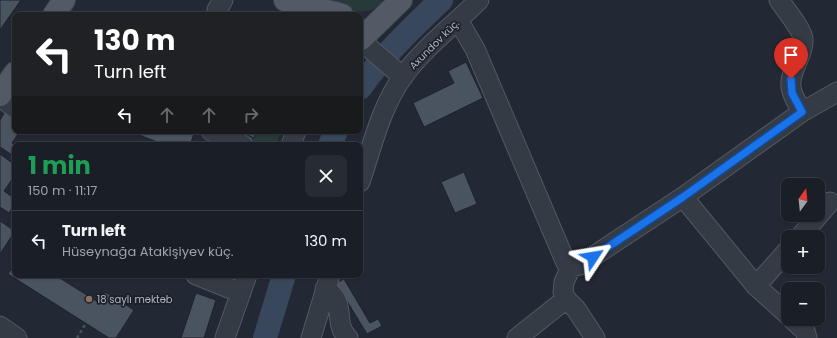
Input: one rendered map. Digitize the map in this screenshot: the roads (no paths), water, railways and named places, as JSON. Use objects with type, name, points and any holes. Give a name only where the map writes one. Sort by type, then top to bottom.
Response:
[{"type":"main road","points":[[56,12],[64,0]]},
{"type":"main road","points":[[272,0],[286,12]]},
{"type":"main road","points":[[285,0],[325,12]]},
{"type":"main road","points":[[363,35],[395,5]]},
{"type":"main road","points":[[0,96],[12,78]]},
{"type":"street","name":"Axundov küç.","points":[[363,174],[387,106],[397,72],[423,52],[479,0]]},
{"type":"street","points":[[779,0],[803,38],[802,50],[791,79],[790,86],[802,112]]},
{"type":"street","points":[[458,20],[475,49],[566,263],[571,267]]},
{"type":"street","points":[[363,39],[397,72]]},
{"type":"street","points":[[571,267],[580,265],[683,197],[802,112],[837,92]]},
{"type":"street","points":[[0,96],[12,106]]},
{"type":"street","points":[[218,134],[236,142]]},
{"type":"street","points":[[683,197],[756,286],[781,309]]},
{"type":"street","points":[[806,230],[830,202]]},
{"type":"street","points":[[756,286],[781,258]]},
{"type":"street","points":[[571,267],[564,282],[563,292],[566,299],[576,308],[595,338]]},
{"type":"street","points":[[226,338],[246,278]]},
{"type":"street","points":[[218,279],[241,293]]},
{"type":"street","points":[[311,338],[328,282]]},
{"type":"street","points":[[328,282],[337,300],[342,332],[348,338]]},
{"type":"street","points":[[517,338],[566,299]]},
{"type":"street","points":[[0,326],[17,338]]},
{"type":"street","points":[[800,326],[805,331],[807,338]]},
{"type":"waterway","points":[[363,84],[388,53],[441,0]]},
{"type":"waterway","points":[[331,142],[335,134]]},
{"type":"waterway","points":[[265,338],[283,278]]},
{"type":"place","name":"18 saylı məktəb","points":[[89,299]]}]
